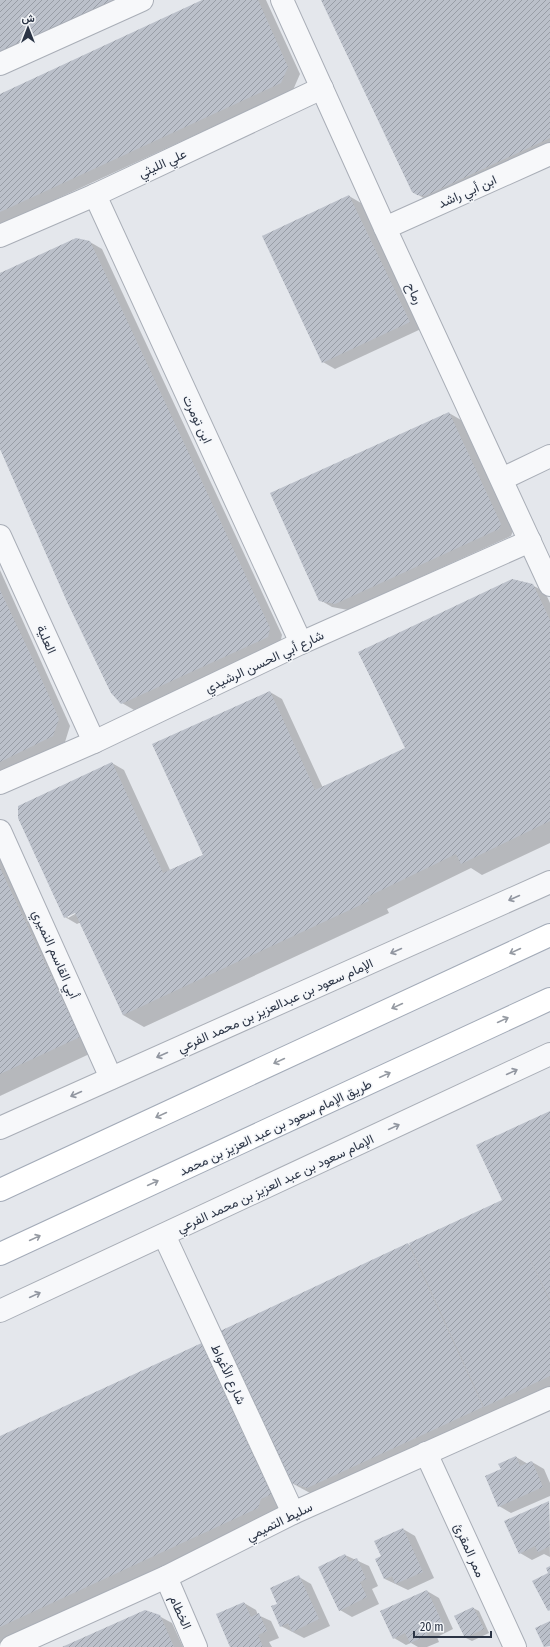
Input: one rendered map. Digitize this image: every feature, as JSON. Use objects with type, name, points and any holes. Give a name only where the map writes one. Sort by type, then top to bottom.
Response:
[{"type":"main road","points":[[0,1190],[550,935]]},
{"type":"main road","name":"طريق الإمام سعود بن عبد العزيز بن محمد","points":[[0,1254],[550,999]]},
{"type":"street","points":[[0,64],[142,0]]},
{"type":"street","name":"رماح","points":[[282,0],[385,228],[550,585]]},
{"type":"street","name":"علي الليثي","points":[[0,236],[95,195],[322,88]]},
{"type":"street","name":"ابن أبي راشد","points":[[385,228],[550,154]]},
{"type":"street","name":"ابن تومرت","points":[[95,195],[300,643]]},
{"type":"street","points":[[502,479],[550,456]]},
{"type":"street","name":"العلية","points":[[0,536],[94,742]]},
{"type":"street","name":"شارع أبي الحسن الرشيدي","points":[[0,783],[94,742],[300,643],[530,541]]},
{"type":"street","name":"أبي القاسم النميري","points":[[0,831],[111,1078]]},
{"type":"street","name":"الإمام سعود بن عبدالعزيز بن محمد الفرعي","points":[[0,1128],[550,882]]},
{"type":"street","name":"الإمام سعود بن عبد العزيز بن محمد الفرعي","points":[[0,1311],[550,1054]]},
{"type":"street","name":"شارع الأغواط","points":[[164,1235],[293,1513]]},
{"type":"street","name":"سليط التميمي","points":[[11,1647],[166,1577],[293,1513],[550,1398]]},
{"type":"street","name":"ممر المقرئ","points":[[426,1453],[515,1647]]},
{"type":"street","name":"الخطام","points":[[166,1577],[196,1647]]},
{"type":"building","points":[[0,0],[113,0],[0,53]]},
{"type":"building","points":[[202,0],[258,0],[288,67],[281,83],[0,212],[0,94]]},
{"type":"building","points":[[321,0],[550,0],[550,138],[425,196],[417,195],[412,192]]},
{"type":"building","points":[[349,195],[410,322],[322,363],[262,236]]},
{"type":"building","points":[[76,238],[90,241],[270,628],[268,637],[121,704],[111,693],[68,604],[0,449],[0,273]]},
{"type":"building","points":[[449,412],[501,524],[499,529],[335,604],[319,601],[270,493]]},
{"type":"building","points":[[512,579],[533,584],[550,620],[550,821],[461,864],[456,854],[367,897],[369,901],[123,1015],[75,913],[64,918],[18,818],[18,806],[112,762],[163,873],[203,855],[152,744],[270,691],[315,790],[405,748],[358,652]]},
{"type":"building","points":[[0,590],[59,719],[53,736],[0,762]]},
{"type":"building","points":[[0,868],[80,1037],[0,1074]]},
{"type":"building","points":[[550,1111],[550,1300],[513,1223],[550,1302],[550,1376],[484,1407],[409,1243],[502,1200],[476,1145]]},
{"type":"building","points":[[408,1243],[483,1407],[307,1488],[288,1482],[218,1332]]},
{"type":"building","points":[[206,1341],[276,1492],[261,1499],[258,1508],[0,1627],[0,1436]]},
{"type":"building","points":[[516,1456],[520,1466],[532,1461],[543,1487],[498,1507],[485,1476],[501,1469],[498,1464]]},
{"type":"building","points":[[549,1501],[550,1546],[538,1552],[535,1546],[519,1554],[504,1521]]},
{"type":"building","points":[[403,1528],[423,1572],[395,1584],[392,1576],[384,1579],[375,1559],[381,1556],[374,1541]]},
{"type":"building","points":[[345,1554],[349,1562],[357,1558],[366,1579],[360,1582],[367,1597],[339,1611],[318,1567]]},
{"type":"building","points":[[550,1566],[550,1610],[548,1611],[532,1581],[548,1573],[546,1568]]},
{"type":"building","points":[[299,1575],[319,1619],[292,1632],[288,1623],[280,1627],[271,1606],[277,1604],[270,1588]]},
{"type":"building","points":[[427,1590],[442,1622],[425,1630],[428,1635],[410,1643],[405,1633],[393,1639],[380,1611]]},
{"type":"building","points":[[244,1602],[251,1617],[259,1613],[267,1631],[258,1635],[263,1647],[230,1647],[216,1614]]},
{"type":"building","points":[[473,1607],[484,1629],[465,1638],[454,1616]]},
{"type":"building","points":[[145,1610],[160,1615],[174,1647],[62,1647]]},
{"type":"building","points":[[550,1621],[550,1646],[544,1647],[535,1628]]}]
